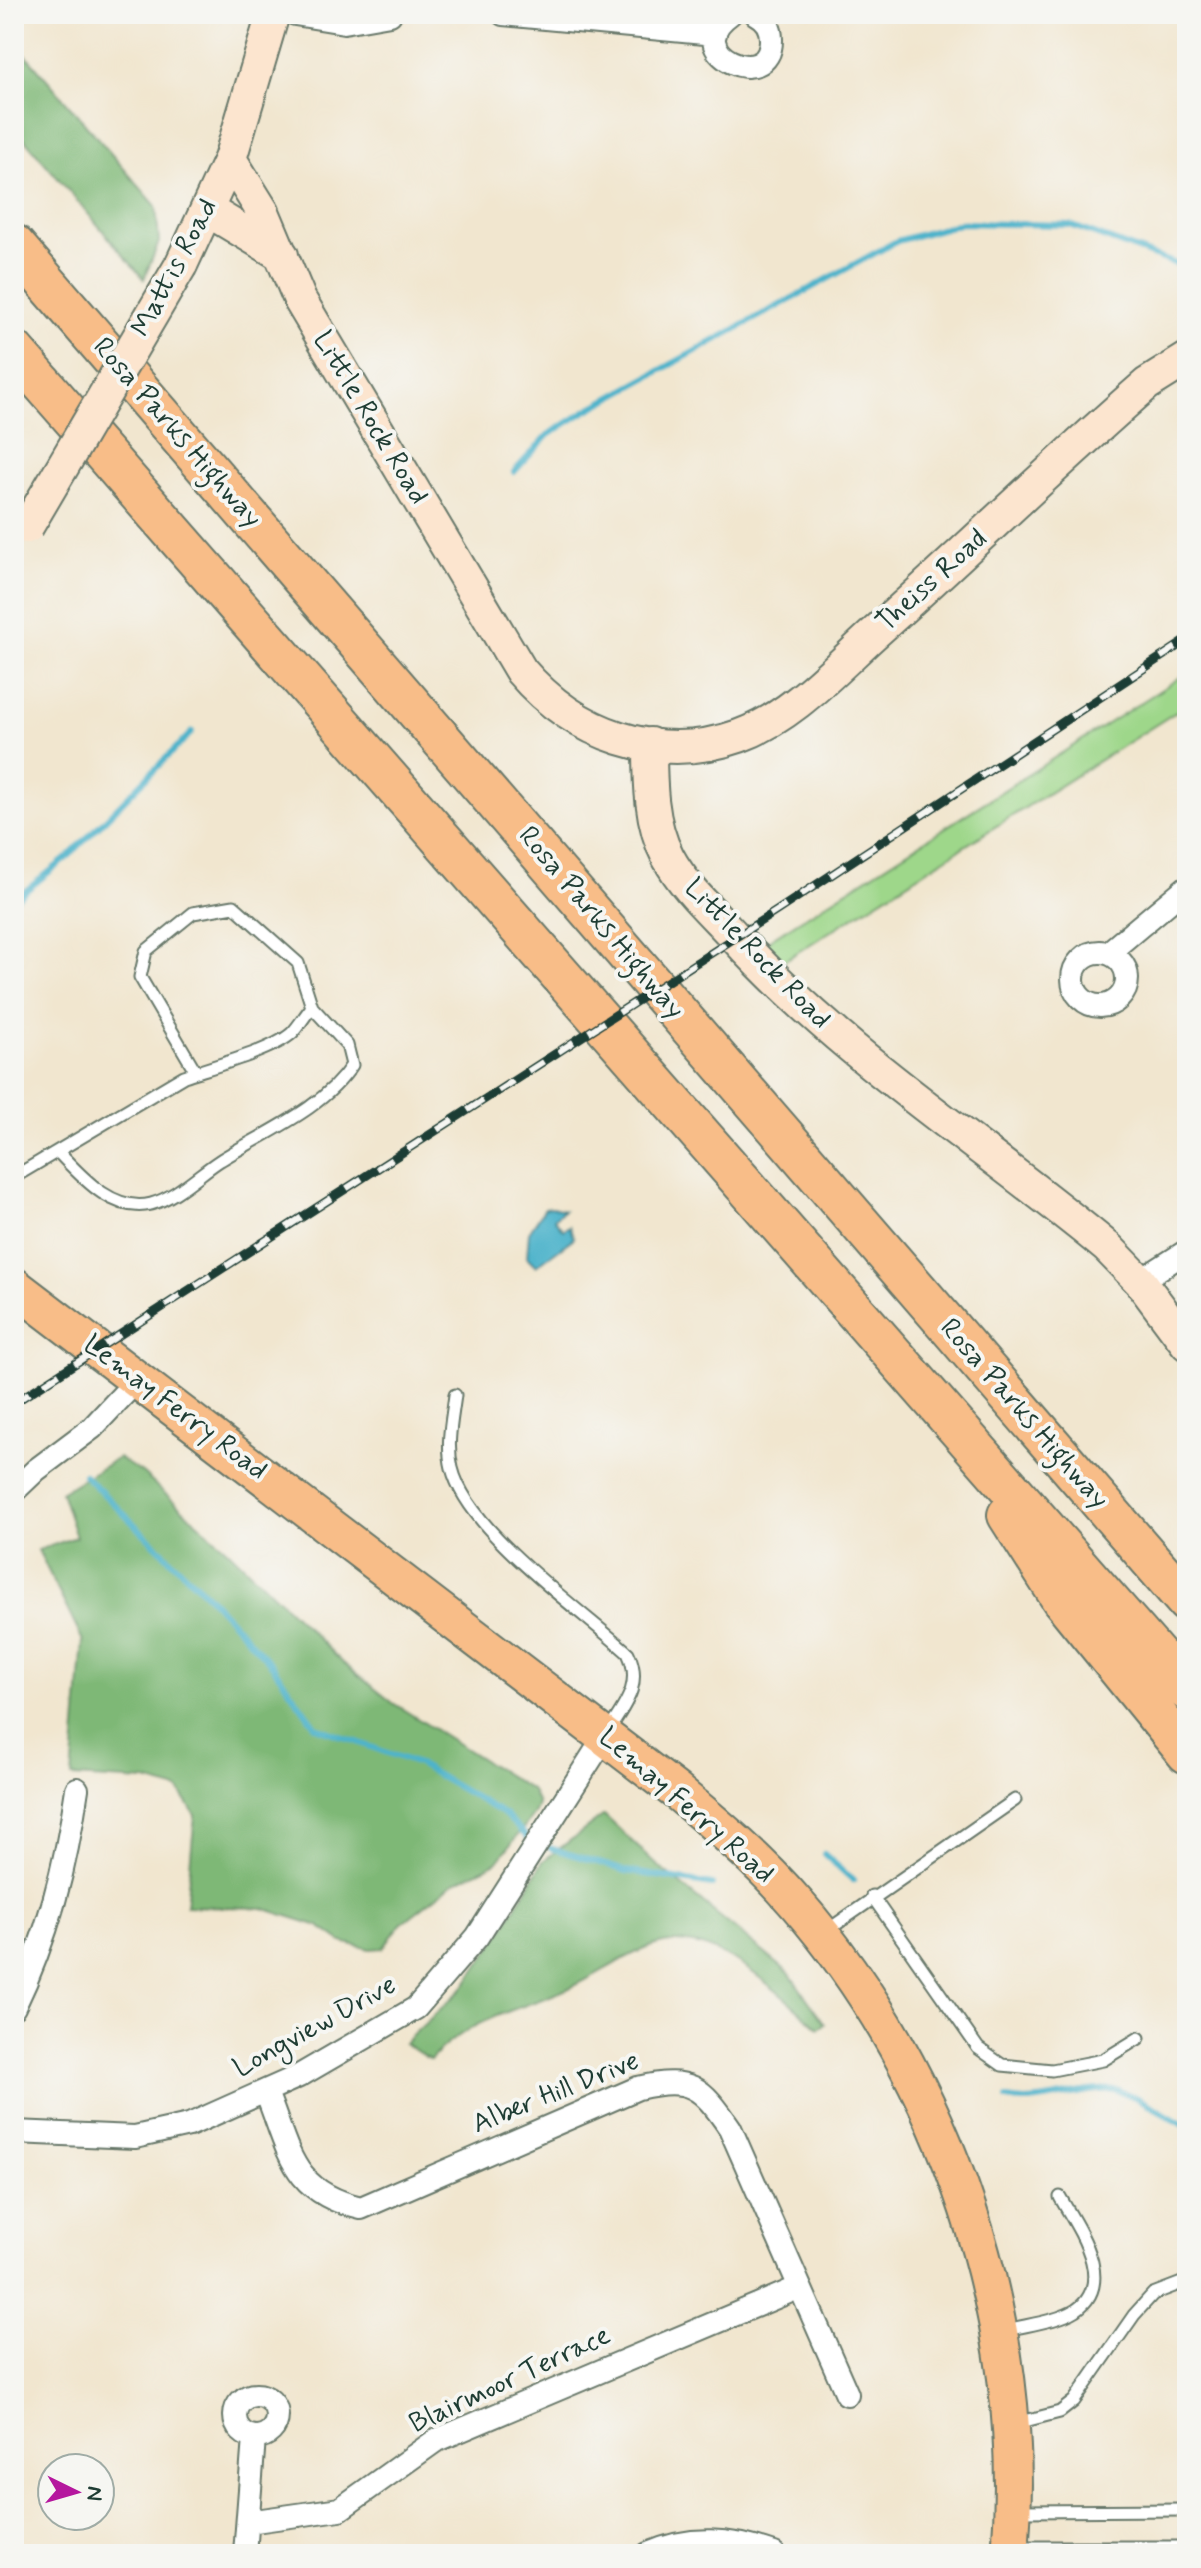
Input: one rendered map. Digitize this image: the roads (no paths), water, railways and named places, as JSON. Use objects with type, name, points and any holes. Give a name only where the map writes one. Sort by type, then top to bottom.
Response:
[{"type":"highway","name":"Rosa Parks Highway","points":[[14,245],[1187,1602]]},
{"type":"highway","name":"Rosa Parks Highway","points":[[14,351],[940,1407]]},
{"type":"highway","points":[[940,1407],[1187,1690]]},
{"type":"highway","points":[[940,1407],[1061,1598],[1187,1753]]},
{"type":"main road","name":"Lemay Ferry Road","points":[[14,1286],[606,1735],[722,1829],[796,1903],[822,1935],[883,2024],[934,2123],[969,2218],[997,2333],[1011,2424],[1010,2550]]},
{"type":"street","name":"Mattis Road","points":[[20,536],[181,265],[209,211],[230,159],[273,14]]},
{"type":"street","points":[[295,14],[344,22],[390,14]]},
{"type":"street","points":[[503,14],[715,34]]},
{"type":"street","points":[[730,14],[721,21],[715,34],[717,49],[725,61],[739,67],[753,65],[765,57],[771,43],[770,28],[756,14]]},
{"type":"street","name":"Little Rock Road","points":[[230,159],[263,212],[300,300],[521,671],[539,691],[576,721],[598,732],[650,744],[650,781],[658,833],[667,855],[691,889],[776,979],[869,1065],[1075,1221],[1140,1281],[1187,1344]]},
{"type":"street","points":[[209,211],[282,255]]},
{"type":"street","name":"Theiss Road","points":[[650,744],[694,746],[741,736],[795,703],[1147,384],[1187,359]]},
{"type":"street","points":[[1108,953],[1187,887]]},
{"type":"street","points":[[1140,1281],[1187,1251]]},
{"type":"street","points":[[14,1491],[36,1470],[92,1428],[137,1380]]},
{"type":"street","name":"Longview Drive","points":[[14,2132],[135,2137],[189,2125],[266,2092],[343,2053],[416,2008],[477,1937],[606,1735]]},
{"type":"street","points":[[14,2007],[39,1955],[63,1874],[77,1789]]},
{"type":"street","name":"Alber Hill Drive","points":[[266,2092],[286,2148],[313,2190],[334,2201],[361,2208],[638,2088],[663,2082],[688,2085],[708,2095],[730,2128],[847,2394]]},
{"type":"street","name":"Blairmoor Terrace","points":[[248,2522],[340,2509],[435,2441],[800,2287]]},
{"type":"street","points":[[245,2554],[254,2438]]},
{"type":"street","points":[[648,2554],[676,2544],[703,2540],[736,2543],[774,2554]]},
{"type":"lane","points":[[59,1153],[94,1189],[126,1202],[151,1204],[272,1130],[343,1079],[352,1065],[347,1045],[312,1007],[298,963],[234,906],[193,913],[146,951],[140,977],[196,1072]]},
{"type":"lane","points":[[14,1177],[196,1072],[291,1034],[312,1007]]},
{"type":"lane","points":[[455,1395],[449,1439],[452,1470],[474,1510],[508,1549],[628,1653],[633,1664],[634,1685],[628,1702],[606,1735]]},
{"type":"lane","points":[[822,1935],[872,1896],[1015,1800]]},
{"type":"lane","points":[[872,1896],[978,2048],[1002,2065],[1052,2070],[1103,2060],[1139,2038]]},
{"type":"lane","points":[[997,2333],[1074,2311],[1085,2301],[1093,2285],[1095,2270],[1084,2238],[1060,2197]]},
{"type":"lane","points":[[1011,2424],[1060,2412],[1067,2407],[1153,2294],[1187,2281]]},
{"type":"lane","points":[[1012,2512],[1183,2510],[1187,2499]]},
{"type":"lane","points":[[1010,2550],[1187,2547]]},
{"type":"water","points":[[545,1208],[564,1210],[554,1219],[563,1230],[569,1226],[574,1238],[536,1266],[527,1257],[529,1232]]},
{"type":"waterway","points":[[514,472],[548,435],[586,411],[897,241],[962,223],[1070,225],[1187,268]]},
{"type":"waterway","points":[[14,900],[68,857],[192,732]]},
{"type":"waterway","points":[[84,1475],[209,1597],[272,1665],[316,1727],[418,1764],[505,1815],[527,1837]]},
{"type":"waterway","points":[[550,1848],[626,1871],[712,1885]]},
{"type":"waterway","points":[[824,1854],[853,1880]]},
{"type":"waterway","points":[[1007,2099],[1034,2101],[1087,2091],[1114,2090],[1141,2100],[1187,2127]]},
{"type":"railway","points":[[14,1403],[778,910],[1187,640]]}]
